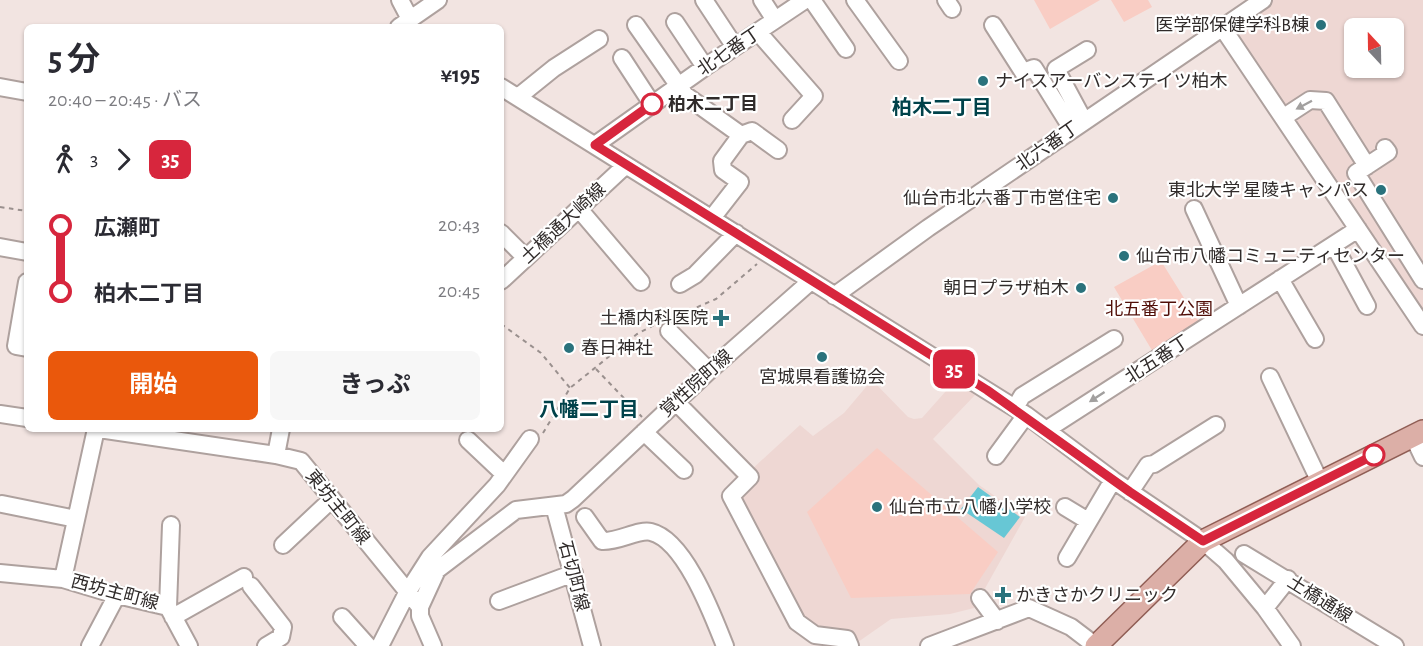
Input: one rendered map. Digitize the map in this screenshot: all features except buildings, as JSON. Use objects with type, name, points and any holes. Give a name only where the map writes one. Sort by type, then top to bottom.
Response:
[{"type":"main road","points":[[1096,646],[1203,541],[1418,434]]},
{"type":"street","points":[[400,0],[405,24],[438,0]]},
{"type":"street","points":[[704,0],[735,47]]},
{"type":"street","points":[[762,0],[775,20]]},
{"type":"street","name":"北七番丁","points":[[595,145],[805,0]]},
{"type":"street","points":[[812,0],[846,49]]},
{"type":"street","points":[[855,0],[899,61]]},
{"type":"street","name":"北六番丁","points":[[834,296],[1078,125],[1263,0]]},
{"type":"street","points":[[675,22],[705,67]]},
{"type":"street","points":[[636,25],[685,95],[741,135]]},
{"type":"street","points":[[993,25],[1023,72],[1034,68],[1078,125]]},
{"type":"street","points":[[1222,27],[1423,326]]},
{"type":"street","points":[[758,32],[814,96],[792,120]]},
{"type":"street","points":[[518,97],[554,68],[599,39]]},
{"type":"street","points":[[1078,125],[1056,69],[1087,50]]},
{"type":"street","points":[[622,58],[652,104]]},
{"type":"street","points":[[0,87],[24,91]]},
{"type":"street","points":[[504,89],[1020,412],[1130,492],[1203,541],[1226,561],[1265,608],[1292,646]]},
{"type":"street","points":[[1284,117],[1310,100],[1330,99],[1367,166]]},
{"type":"street","points":[[712,218],[740,182],[723,170],[722,161],[741,135],[752,131],[778,150]]},
{"type":"street","points":[[1385,148],[1388,152],[1356,173],[1423,280]]},
{"type":"street","name":"土橋通大崎線","points":[[504,278],[626,165]]},
{"type":"street","points":[[579,209],[641,282]]},
{"type":"street","points":[[1194,209],[1239,306]]},
{"type":"street","name":"北五番丁","points":[[1046,430],[1358,229]]},
{"type":"street","points":[[680,284],[695,275],[736,233]]},
{"type":"street","points":[[504,236],[526,258]]},
{"type":"street","points":[[1334,245],[1367,306]]},
{"type":"street","points":[[0,247],[24,251]]},
{"type":"street","points":[[1280,279],[1315,339]]},
{"type":"street","name":"覚性院町線","points":[[554,506],[566,504],[573,499],[709,371],[811,281]]},
{"type":"street","points":[[24,299],[16,346],[24,347]]},
{"type":"street","points":[[669,331],[709,371]]},
{"type":"street","points":[[996,456],[1020,412],[1022,396],[1114,339]]},
{"type":"street","points":[[1270,377],[1320,482]]},
{"type":"street","points":[[676,402],[750,477],[731,496],[797,622],[815,635],[846,639],[850,646]]},
{"type":"street","points":[[0,414],[24,418]]},
{"type":"street","points":[[1130,492],[1148,465],[1154,464],[1216,425]]},
{"type":"street","points":[[648,428],[684,470]]},
{"type":"street","name":"西坊主町線","points":[[97,432],[63,579],[170,612],[189,646]]},
{"type":"street","name":"東坊主町線","points":[[119,432],[276,455],[301,461],[413,599]]},
{"type":"street","points":[[276,455],[280,432]]},
{"type":"street","points":[[1418,434],[1423,457]]},
{"type":"street","points":[[413,599],[444,540],[536,437]]},
{"type":"street","points":[[468,440],[504,474]]},
{"type":"street","points":[[1067,558],[1113,480]]},
{"type":"street","points":[[283,545],[332,499]]},
{"type":"street","points":[[2,504],[76,519]]},
{"type":"street","points":[[380,646],[413,599],[437,570],[516,510],[554,506]]},
{"type":"street","name":"石切町線","points":[[554,506],[592,646]]},
{"type":"street","points":[[1065,507],[1088,521]]},
{"type":"street","points":[[585,517],[602,541],[614,541],[638,532],[651,532],[671,541],[704,597],[725,646]]},
{"type":"street","points":[[171,525],[170,612],[248,581],[283,627],[281,637],[267,646]]},
{"type":"street","name":"土橋通線","points":[[1244,554],[1395,646]]},
{"type":"street","points":[[0,573],[63,579]]},
{"type":"street","points":[[499,601],[574,573]]},
{"type":"street","points":[[1265,608],[1288,579]]},
{"type":"street","points":[[90,646],[117,595]]},
{"type":"street","points":[[980,598],[997,621]]},
{"type":"street","points":[[413,599],[434,646]]},
{"type":"street","points":[[939,644],[1029,608],[1071,627],[1096,646]]},
{"type":"street","points":[[342,617],[368,646]]},
{"type":"path","points":[[0,207],[24,211]]},
{"type":"path","points":[[504,326],[541,353],[570,388],[536,437]]},
{"type":"path","points":[[596,368],[648,428]]},
{"type":"shaded area","name":"東北大学 星陵キャンパス","points":[[1273,0],[1423,0],[1423,313],[1230,29]]},
{"type":"shaded area","name":"仙台市立八幡小学校","points":[[872,380],[908,417],[914,419],[922,418],[954,382],[975,395],[933,439],[979,485],[1025,517],[974,608],[950,614],[891,619],[858,642],[852,642],[800,620],[737,498],[758,479],[750,471],[800,425],[813,436],[844,413]]},
{"type":"green space","points":[[1034,0],[1100,0],[1050,29]]},
{"type":"green space","points":[[1111,0],[1148,0],[1152,7],[1124,22]]},
{"type":"green space","name":"北五番丁公園","points":[[1161,261],[1199,322],[1153,352],[1114,287]]},
{"type":"green space","points":[[877,448],[998,552],[970,594],[851,598],[807,512]]},
{"type":"water","points":[[978,487],[1020,517],[1004,538],[961,509]]},
{"type":"bus line","name":"35","points":[[652,104],[595,145],[1026,415],[1113,480],[1203,541],[1374,455]]},
{"type":"place","name":"医学部保健学科B棟","points":[[1321,25]]},
{"type":"place","name":"ナイスアーバンステイツ柏木","points":[[983,81]]},
{"type":"place","name":"柏木二丁目","points":[[652,104]]},
{"type":"place","name":"東北大学 星陵キャンパス","points":[[1381,190]]},
{"type":"place","name":"仙台市北六番丁市営住宅","points":[[1113,198]]},
{"type":"place","name":"仙台市八幡コミュニティセンター","points":[[1124,256]]},
{"type":"place","name":"朝日プラザ柏木","points":[[1081,288]]},
{"type":"place","name":"土橋内科医院","points":[[721,318]]},
{"type":"place","name":"春日神社","points":[[569,348]]},
{"type":"place","name":"宮城県看護協会","points":[[822,357]]},
{"type":"place","name":"仙台市立八幡小学校","points":[[877,507]]},
{"type":"place","name":"かきさかクリニック","points":[[1003,595]]},
{"type":"district","name":"柏木二丁目","points":[[942,107]]},
{"type":"district","name":"八幡二丁目","points":[[589,409]]}]
